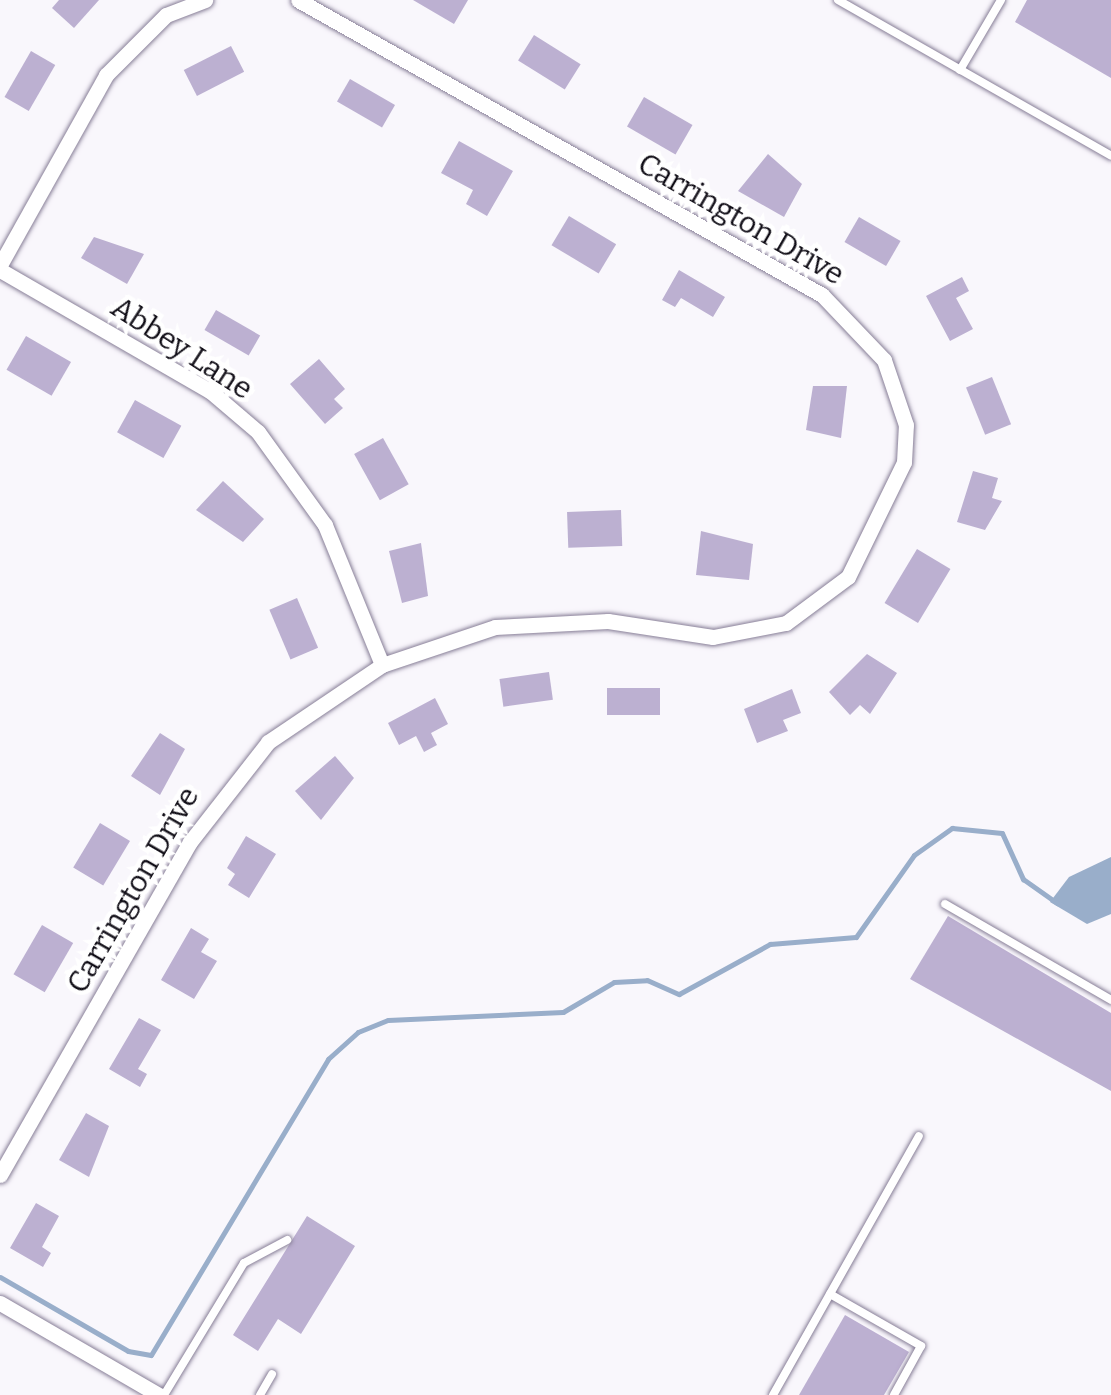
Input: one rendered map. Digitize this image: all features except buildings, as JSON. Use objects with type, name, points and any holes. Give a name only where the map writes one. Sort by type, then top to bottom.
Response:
[{"type":"street","points":[[0,268],[106,75],[166,15],[205,0]]},
{"type":"street","name":"Carrington Drive","points":[[0,1175],[222,792],[268,742],[382,665],[495,627],[608,621],[713,637],[786,623],[848,577],[871,540],[904,462],[906,425],[884,360],[822,295],[298,0]]},
{"type":"street","name":"Abbey Lane","points":[[0,268],[210,391],[258,432],[324,525],[382,665]]},
{"type":"street","points":[[0,1303],[161,1395]]},
{"type":"lane","points":[[838,0],[1111,156]]},
{"type":"lane","points":[[960,70],[1001,0]]},
{"type":"lane","points":[[945,904],[1111,1000]]},
{"type":"lane","points":[[773,1395],[920,1136]]},
{"type":"lane","points":[[161,1395],[244,1263],[287,1240]]},
{"type":"lane","points":[[830,1294],[920,1346],[894,1395]]},
{"type":"lane","points":[[260,1395],[272,1374]]},
{"type":"water","points":[[1111,857],[1111,914],[1087,924],[1050,902],[1069,877]]},
{"type":"waterway","points":[[0,1277],[128,1351],[151,1355],[328,1059],[358,1032],[388,1020],[563,1012],[614,982],[647,980],[679,994],[770,944],[856,937],[914,855],[952,828],[1002,833],[1023,879],[1057,903]]}]
